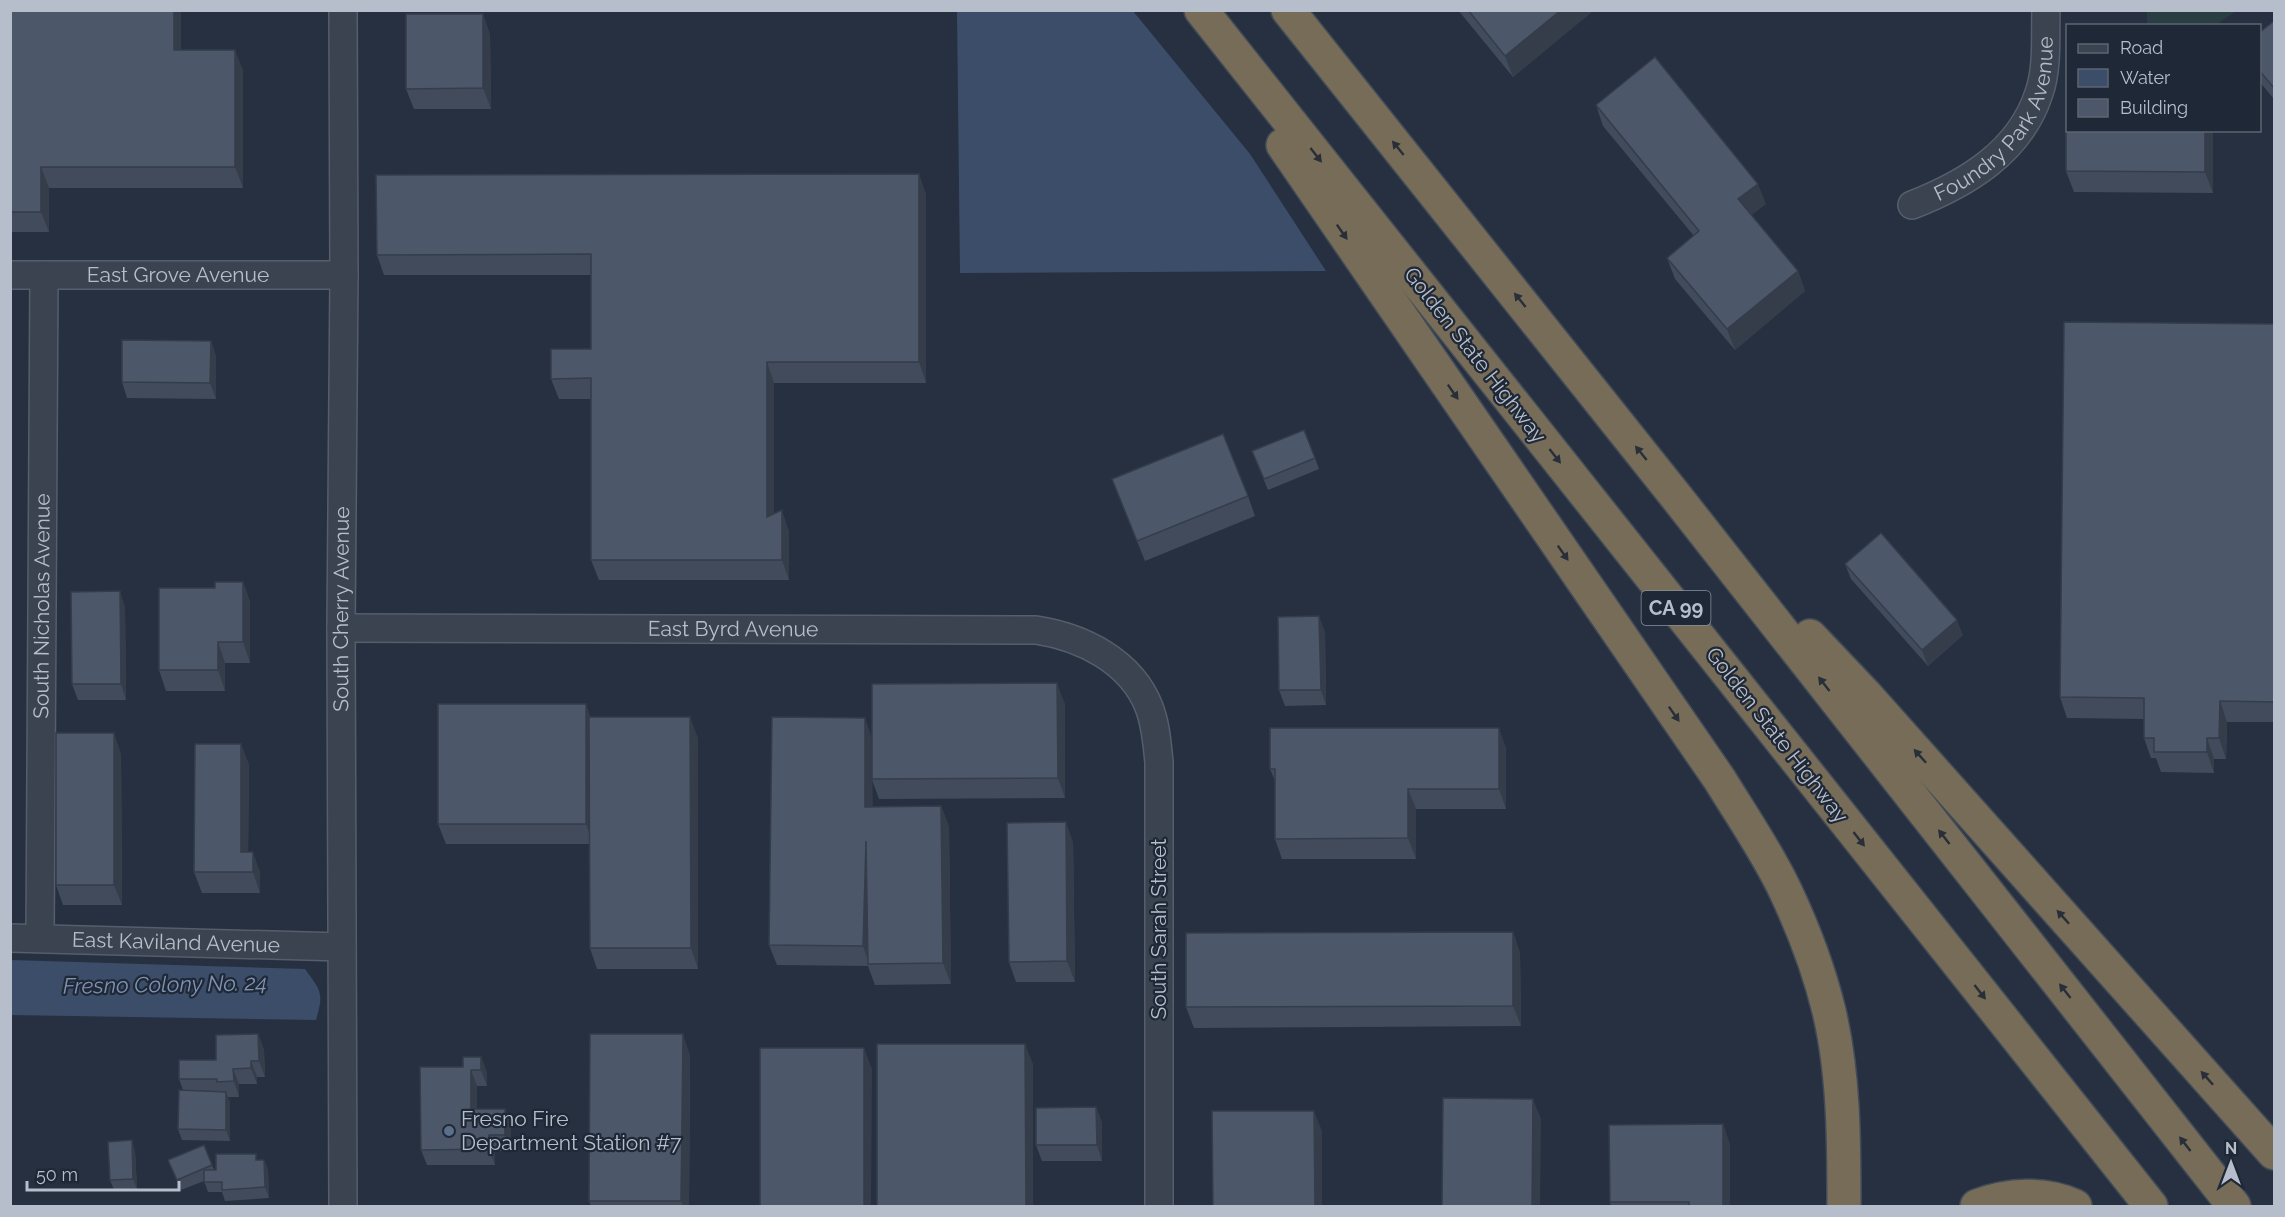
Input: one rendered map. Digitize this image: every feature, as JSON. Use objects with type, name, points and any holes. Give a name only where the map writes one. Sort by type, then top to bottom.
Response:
[{"type":"highway","points":[[1190,10],[1720,780],[1785,889],[1808,945],[1829,1011],[1844,1138],[1844,1206]]},
{"type":"highway","name":"Golden State Highway","points":[[1201,10],[2151,1206]]},
{"type":"highway","name":"CA 99","points":[[1288,10],[1678,499],[2234,1206]]},
{"type":"highway","points":[[1678,499],[1866,695],[2274,1153]]},
{"type":"highway","points":[[1977,1206],[1994,1200],[2034,1196],[2075,1206]]},
{"type":"street","name":"South Cherry Avenue","points":[[343,10],[344,275],[341,628],[343,1206]]},
{"type":"street","name":"Foundry Park Avenue","points":[[1912,204],[1969,179],[1992,161],[2015,138],[2039,93],[2044,70],[2046,10]]},
{"type":"street","name":"East Grove Avenue","points":[[10,275],[344,275]]},
{"type":"street","name":"South Nicholas Avenue","points":[[40,938],[44,276]]},
{"type":"street","name":"East Byrd Avenue","points":[[341,628],[1036,630],[1061,634],[1083,642],[1116,663]]},
{"type":"street","name":"South Sarah Street","points":[[1116,663],[1129,675],[1149,706],[1155,728],[1159,762],[1159,1206]]},
{"type":"street","name":"East Kaviland Avenue","points":[[10,938],[342,947]]},
{"type":"green space","points":[[2147,10],[2236,11],[2217,24],[2147,24]]},
{"type":"water","points":[[957,11],[1133,11],[1250,154],[1326,271],[960,273]]},
{"type":"water","name":"Fresno Colony No. 24","points":[[11,960],[305,969],[318,988],[320,1004],[316,1020],[11,1015]]},
{"type":"building","points":[[10,10],[174,10],[174,50],[235,50],[235,167],[41,167],[41,212],[10,212]]},
{"type":"building","points":[[1468,10],[1561,10],[1505,56]]},
{"type":"building","points":[[406,14],[483,14],[483,88],[406,89]]},
{"type":"building","points":[[2274,21],[2274,88],[2261,72],[2261,31]]},
{"type":"building","points":[[1655,57],[1758,184],[1738,199],[1798,271],[1727,329],[1667,258],[1699,231],[1596,105]]},
{"type":"building","points":[[2066,132],[2205,132],[2205,172],[2066,171]]},
{"type":"building","points":[[919,174],[919,362],[767,362],[767,517],[782,510],[782,560],[591,560],[591,378],[551,379],[551,349],[591,349],[591,254],[377,255],[376,175]]},
{"type":"building","points":[[2064,322],[2274,324],[2274,702],[2220,701],[2219,738],[2207,738],[2207,752],[2154,752],[2154,738],[2144,738],[2144,698],[2060,697]]},
{"type":"building","points":[[122,340],[211,341],[210,383],[122,382]]},
{"type":"building","points":[[1304,430],[1315,458],[1264,479],[1252,451]]},
{"type":"building","points":[[1223,434],[1248,496],[1137,541],[1112,479]]},
{"type":"building","points":[[1881,533],[1957,620],[1922,650],[1845,564]]},
{"type":"building","points":[[215,582],[243,582],[243,642],[218,642],[218,670],[159,670],[159,588],[215,588]]},
{"type":"building","points":[[120,591],[121,684],[72,684],[71,592]]},
{"type":"building","points":[[1319,616],[1321,690],[1279,690],[1278,617]]},
{"type":"building","points":[[1057,683],[1058,778],[872,779],[872,684]]},
{"type":"building","points":[[438,704],[586,704],[586,824],[438,824]]},
{"type":"building","points":[[589,717],[690,717],[691,948],[590,948]]},
{"type":"building","points":[[772,717],[865,718],[865,807],[941,806],[943,963],[868,964],[866,841],[863,946],[769,945]]},
{"type":"building","points":[[1270,728],[1499,728],[1499,789],[1408,789],[1408,838],[1275,839],[1275,769],[1270,769]]},
{"type":"building","points":[[56,733],[114,733],[114,885],[56,885]]},
{"type":"building","points":[[195,744],[241,744],[241,852],[253,852],[253,872],[194,872]]},
{"type":"building","points":[[1066,822],[1067,961],[1009,962],[1007,823]]},
{"type":"building","points":[[1513,932],[1513,1006],[1186,1007],[1186,933]]},
{"type":"building","points":[[258,1034],[259,1061],[251,1061],[251,1068],[233,1069],[234,1081],[179,1079],[179,1060],[216,1060],[216,1035]]},
{"type":"building","points":[[590,1034],[683,1034],[681,1201],[589,1201]]},
{"type":"building","points":[[877,1044],[1025,1044],[1026,1206],[877,1206]]},
{"type":"building","points":[[760,1048],[864,1048],[864,1206],[760,1206]]},
{"type":"building","points":[[463,1057],[481,1057],[481,1070],[471,1070],[471,1109],[505,1109],[505,1135],[489,1135],[489,1149],[421,1150],[420,1067],[463,1067]]},
{"type":"building","points":[[179,1090],[226,1092],[226,1130],[178,1129]]},
{"type":"building","points":[[1443,1098],[1533,1099],[1532,1206],[1442,1206]]},
{"type":"building","points":[[1096,1107],[1097,1145],[1036,1145],[1036,1108]]},
{"type":"building","points":[[1212,1111],[1314,1111],[1315,1206],[1213,1206]]},
{"type":"building","points":[[1723,1124],[1723,1206],[1689,1206],[1689,1202],[1610,1202],[1609,1125]]},
{"type":"building","points":[[132,1140],[133,1179],[110,1180],[108,1142]]},
{"type":"building","points":[[204,1145],[212,1165],[177,1180],[168,1160]]},
{"type":"building","points":[[216,1154],[256,1154],[256,1160],[264,1160],[265,1187],[222,1190],[222,1182],[204,1182],[204,1170],[216,1170]]},
{"type":"place","name":"Fresno Fire Department Station #7","points":[[449,1131]]}]
